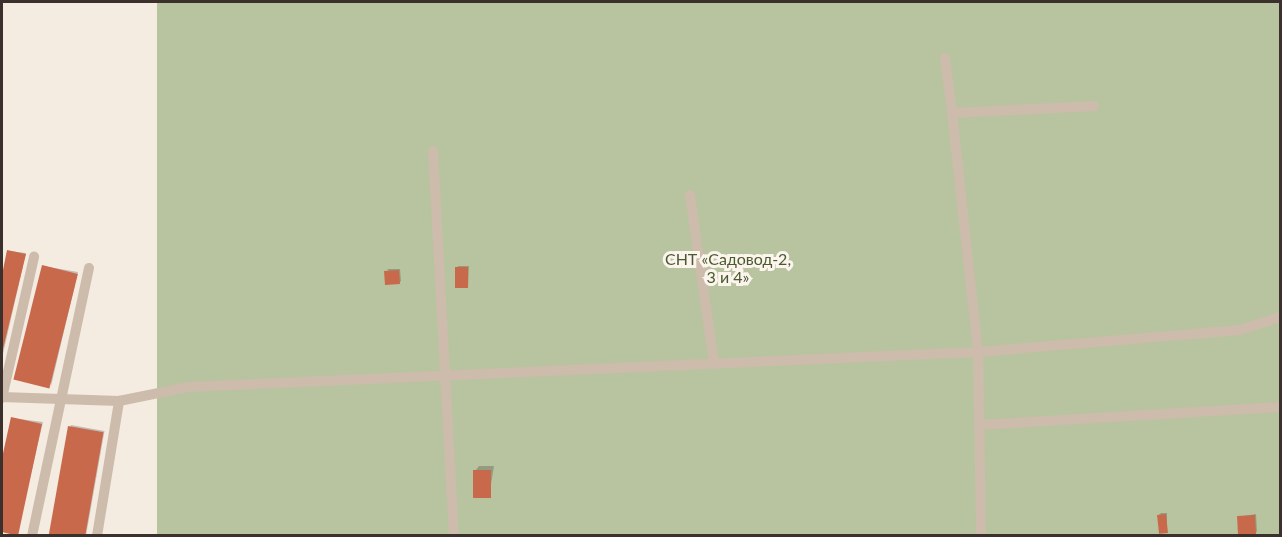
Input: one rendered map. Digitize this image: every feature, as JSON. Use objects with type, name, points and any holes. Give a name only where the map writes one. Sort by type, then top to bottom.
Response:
[{"type":"lane","points":[[945,58],[978,352],[981,536]]},
{"type":"lane","points":[[952,113],[1094,106]]},
{"type":"lane","points":[[433,151],[443,376],[454,536]]},
{"type":"lane","points":[[690,195],[714,364]]},
{"type":"lane","points":[[34,258],[2,398],[119,401],[188,387],[978,352],[1240,330],[1281,317]]},
{"type":"lane","points":[[32,536],[58,401],[89,268]]},
{"type":"lane","points":[[97,536],[119,401]]},
{"type":"lane","points":[[979,425],[1281,407]]},
{"type":"green space","name":"СНТ «Садовод-2, 3 и 4»","points":[[157,2],[1280,2],[1280,536],[157,536]]},
{"type":"building","points":[[7,250],[26,254],[2,353],[2,275]]},
{"type":"building","points":[[42,265],[78,274],[49,388],[13,379]]},
{"type":"building","points":[[455,267],[468,267],[468,288],[455,288]]},
{"type":"building","points":[[399,270],[400,284],[385,285],[384,271]]},
{"type":"building","points":[[11,417],[42,424],[18,536],[2,532],[2,458]]},
{"type":"building","points":[[68,426],[103,432],[85,536],[49,536]]},
{"type":"building","points":[[473,470],[491,470],[491,498],[473,498]]},
{"type":"building","points":[[1166,514],[1168,533],[1159,534],[1157,515]]},
{"type":"building","points":[[1255,515],[1256,534],[1238,535],[1237,516]]}]
